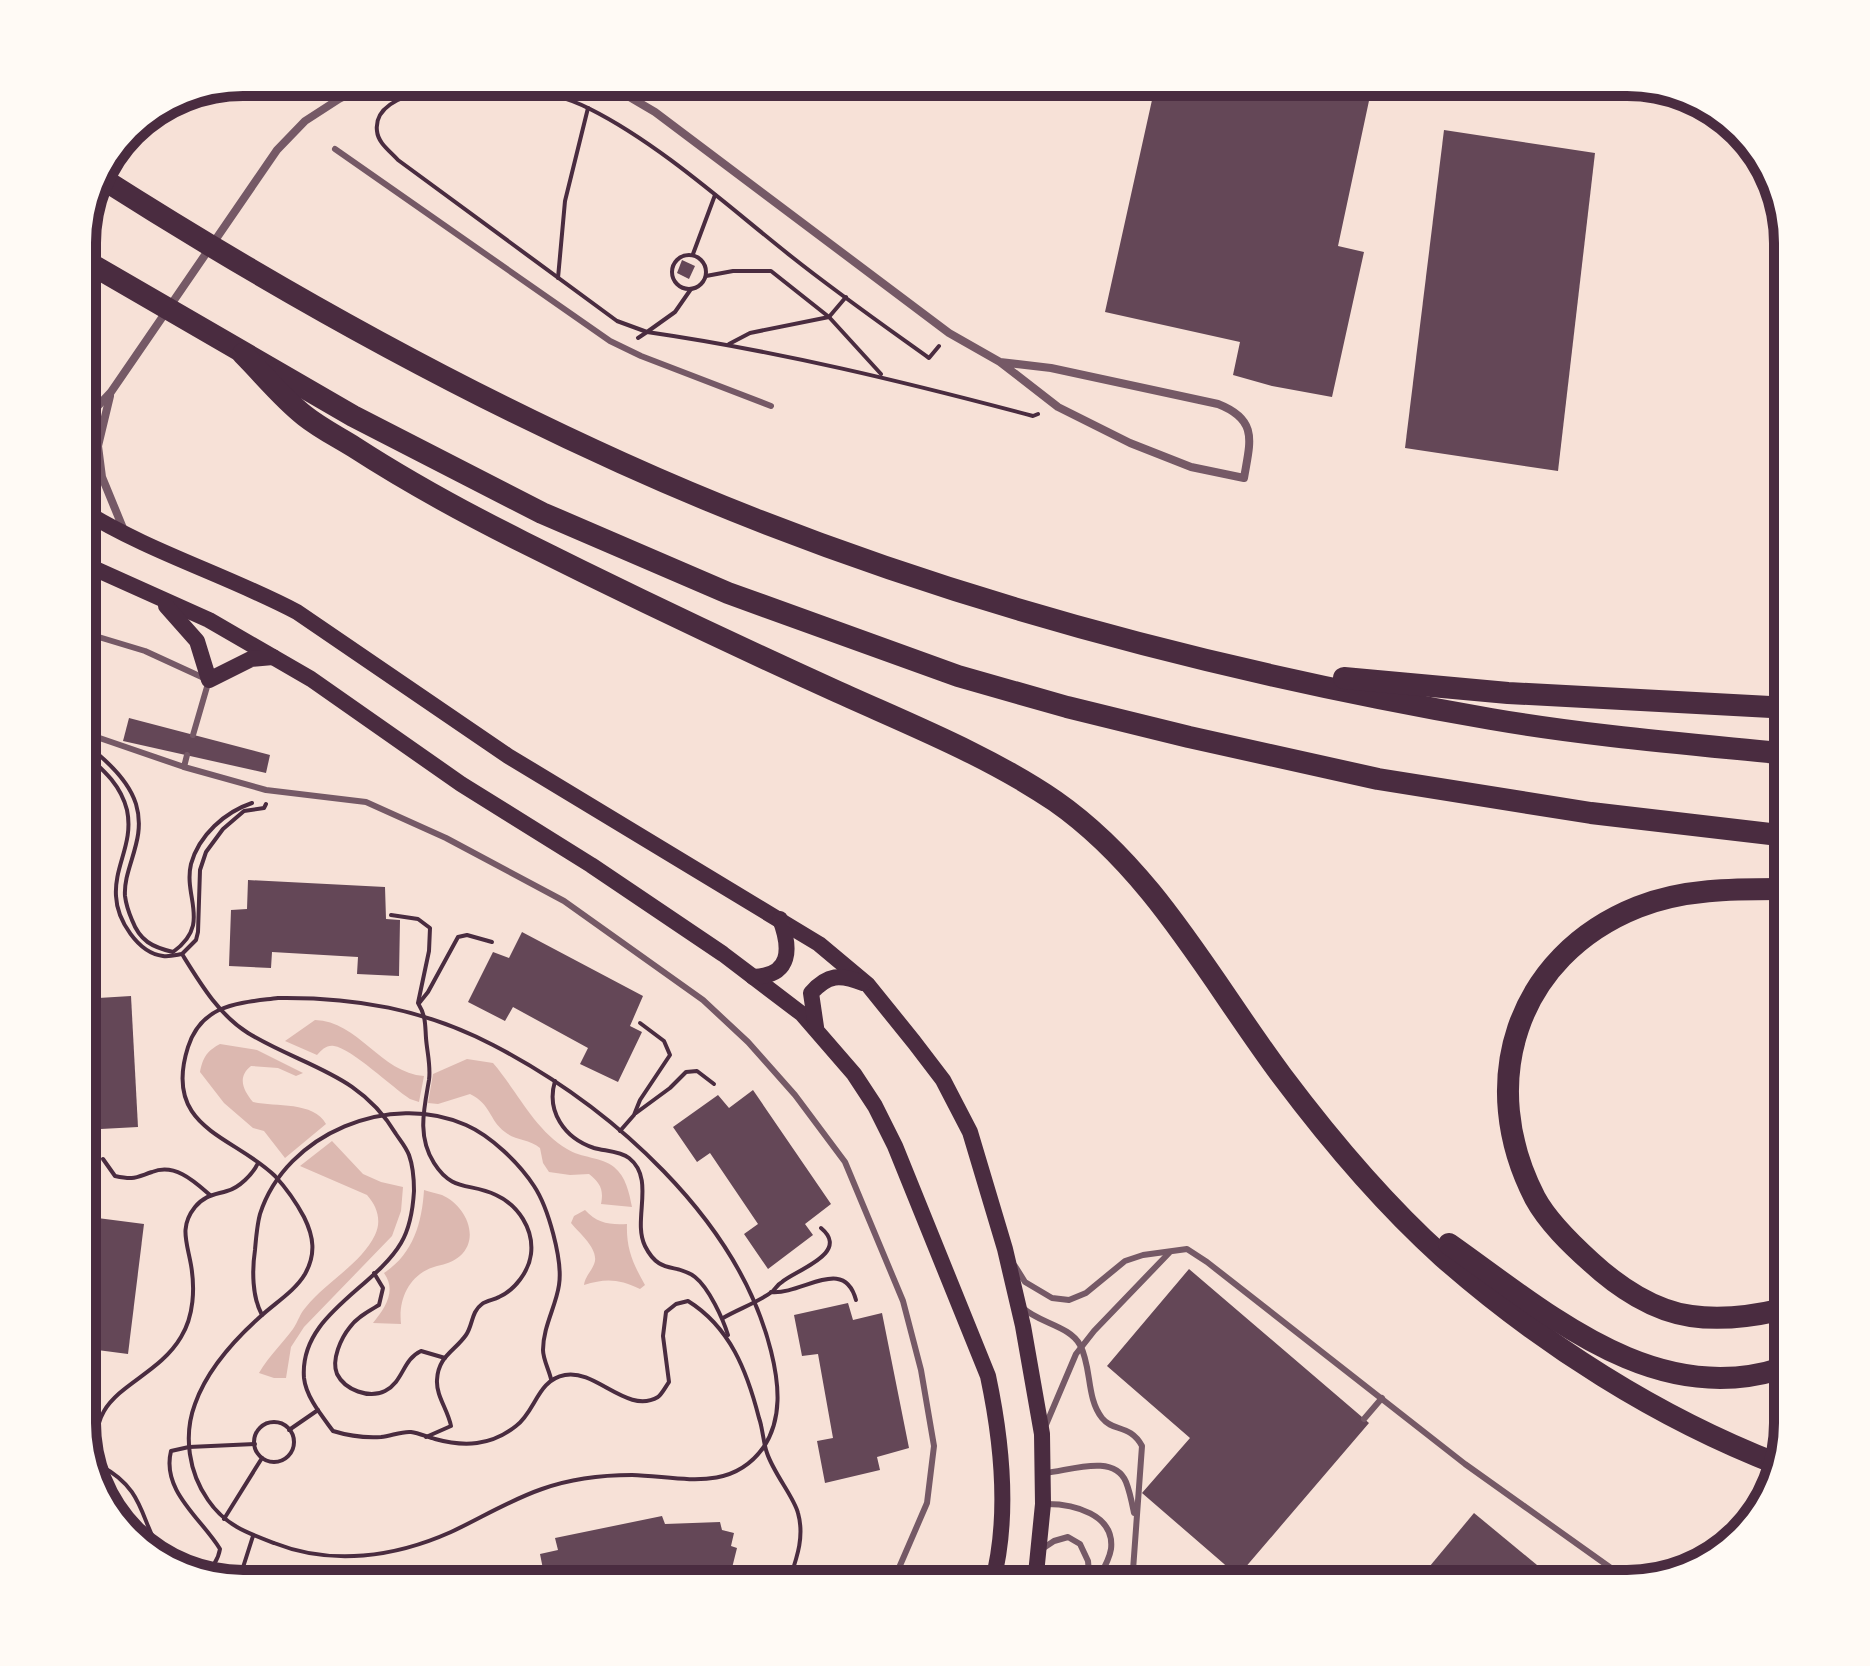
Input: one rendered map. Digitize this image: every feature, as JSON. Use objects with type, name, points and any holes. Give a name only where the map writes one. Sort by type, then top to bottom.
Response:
[{"type":"highway","points":[[109,183],[239,264],[449,379],[638,470],[828,546],[944,587],[1098,633],[1270,676],[1509,722],[1774,753]]},
{"type":"highway","points":[[96,267],[353,416],[542,513],[728,593],[958,676],[1189,737],[1378,779],[1591,813],[1774,834]]},
{"type":"highway","points":[[243,354],[304,415],[409,483],[694,626],[984,761],[1052,799],[1091,829],[1136,875],[1283,1077],[1347,1155],[1439,1253],[1480,1288],[1578,1360],[1672,1415],[1769,1461]]},
{"type":"highway","points":[[1270,676],[1330,677],[1508,693],[1774,707]]},
{"type":"highway","points":[[1774,890],[1705,892],[1666,898],[1613,918],[1583,937],[1552,968],[1526,1007],[1513,1037],[1508,1101],[1515,1152],[1537,1201],[1572,1245],[1610,1280],[1654,1305],[1689,1316],[1728,1318],[1774,1310]]},
{"type":"highway","points":[[1392,1204],[1537,1309],[1573,1332],[1634,1361],[1680,1375],[1708,1377],[1746,1376],[1774,1369]]},
{"type":"main road","points":[[96,517],[297,612],[508,756],[819,944],[868,985],[943,1080],[958,1108],[984,1174],[1030,1357],[1042,1434],[1043,1504],[1037,1570]]},
{"type":"main road","points":[[96,569],[209,620],[311,679],[461,784],[591,865],[802,1014],[875,1106],[895,1146],[988,1376],[996,1412],[1002,1486],[996,1570]]},
{"type":"main road","points":[[157,597],[197,641],[209,681],[251,659],[273,657]]},
{"type":"main road","points":[[753,977],[765,977],[783,966],[788,955],[787,937],[780,919]]},
{"type":"main road","points":[[816,1030],[811,993],[821,981],[835,977],[850,978],[868,985]]},
{"type":"street","points":[[96,408],[111,392],[277,150],[305,121],[345,96]]},
{"type":"street","points":[[628,96],[655,112],[949,333],[1000,362],[1058,407],[1130,443],[1191,467],[1244,478],[1250,437],[1247,424],[1234,410],[1051,368],[1000,362]]},
{"type":"street","points":[[111,392],[98,446],[102,477],[125,533]]},
{"type":"lane","points":[[335,149],[610,341],[771,406]]},
{"type":"lane","points":[[96,636],[145,651],[209,681],[193,735]]},
{"type":"lane","points":[[96,737],[184,767],[266,790],[366,802],[446,838],[551,894],[621,940],[703,1000],[748,1042],[795,1095],[845,1162],[903,1301],[921,1370],[934,1446],[927,1503],[898,1570]]},
{"type":"lane","points":[[184,767],[187,755]]},
{"type":"lane","points":[[1005,1249],[1025,1282],[1052,1298],[1069,1300],[1086,1293],[1125,1261],[1143,1255],[1187,1249],[1465,1464],[1614,1570]]},
{"type":"lane","points":[[1042,1434],[1076,1354],[1170,1252]]},
{"type":"lane","points":[[1017,1303],[1032,1316],[1073,1336],[1082,1347],[1096,1409],[1105,1422],[1136,1435],[1142,1446],[1133,1570]]},
{"type":"lane","points":[[1364,1419],[1382,1398]]},
{"type":"lane","points":[[1042,1474],[1096,1465],[1117,1469],[1126,1481],[1135,1517]]},
{"type":"lane","points":[[1043,1504],[1067,1504],[1089,1512],[1105,1526],[1111,1540],[1111,1553],[1101,1570]]},
{"type":"lane","points":[[1039,1551],[1054,1541],[1068,1537],[1080,1544],[1090,1570]]},
{"type":"path","points":[[412,96],[396,102],[379,117],[376,129],[380,140],[398,160],[617,321],[647,332],[882,376],[1033,416],[1058,407]]},
{"type":"path","points":[[552,96],[588,108],[626,130],[929,358]]},
{"type":"path","points":[[558,278],[565,201],[588,108]]},
{"type":"path","points":[[693,254],[715,195]]},
{"type":"path","points":[[622,346],[675,312],[691,289],[700,285],[706,276],[705,265],[693,254]]},
{"type":"path","points":[[691,289],[679,286],[672,276],[672,270],[681,256],[693,254]]},
{"type":"path","points":[[706,276],[733,271],[771,271],[829,317],[882,376]]},
{"type":"path","points":[[728,345],[750,333],[829,317],[846,297]]},
{"type":"path","points":[[96,753],[123,780],[136,805],[139,834],[124,894],[135,929],[144,941],[158,949],[173,952],[189,937],[194,923],[191,865],[205,835],[233,809],[260,800],[268,801],[264,808],[244,811],[223,829],[206,852],[200,870],[198,932],[196,940],[182,954],[161,956],[140,947],[127,928],[115,898],[129,835],[127,809],[115,780],[96,763]]},
{"type":"path","points":[[391,915],[418,919],[430,928],[429,951],[418,1003],[425,1016],[429,1080],[423,1114],[427,1150],[446,1179],[462,1188],[495,1194],[520,1213],[527,1226],[531,1256],[523,1276],[500,1297],[483,1303],[471,1319],[468,1333],[449,1350],[436,1380],[451,1426],[426,1437]]},
{"type":"path","points":[[418,1003],[428,992],[458,937],[467,935],[492,942]]},
{"type":"path","points":[[182,954],[211,999],[245,1031],[369,1097],[385,1116],[408,1154],[414,1179],[413,1209],[401,1243],[325,1320],[312,1341],[306,1359],[304,1379],[318,1410],[333,1431],[355,1437],[410,1432],[461,1446],[494,1439],[519,1425],[551,1379],[569,1374],[601,1384],[623,1397],[643,1400],[659,1396],[669,1382],[663,1336],[666,1312],[676,1304],[688,1301],[704,1311],[728,1337]]},
{"type":"path","points":[[278,998],[337,998],[372,1002],[425,1016],[490,1043],[555,1081],[620,1131],[658,1166],[690,1202],[717,1238],[754,1301],[766,1332],[777,1377],[778,1404],[765,1446],[751,1461],[725,1476],[695,1481],[636,1475],[610,1476],[544,1488],[432,1540],[369,1556],[328,1557],[290,1549],[240,1531],[224,1519],[197,1483],[189,1447],[192,1410],[219,1360],[303,1278],[314,1252],[312,1233],[278,1181],[258,1163],[210,1133],[194,1113],[184,1090],[183,1070],[189,1042],[205,1019],[220,1008],[278,998]]},
{"type":"path","points":[[634,1115],[640,1100],[670,1055],[664,1041],[640,1023]]},
{"type":"path","points":[[620,1131],[634,1115],[686,1072],[697,1071],[714,1084]]},
{"type":"path","points":[[555,1081],[552,1105],[555,1116],[569,1132],[593,1147],[629,1158],[638,1171],[643,1187],[640,1230],[653,1258],[662,1266],[685,1271],[696,1278],[723,1318],[760,1419],[765,1446],[777,1478],[798,1511],[801,1542],[792,1570]]},
{"type":"path","points":[[262,1315],[255,1299],[254,1254],[260,1213],[278,1181],[299,1155],[321,1137],[351,1123],[385,1116],[423,1114],[468,1126],[491,1142],[535,1186],[549,1220],[560,1283],[543,1352],[551,1379]]},
{"type":"path","points":[[103,1159],[115,1176],[136,1180],[151,1172],[172,1170],[183,1174],[210,1195]]},
{"type":"path","points":[[96,1430],[103,1410],[119,1392],[163,1357],[181,1336],[192,1308],[193,1280],[184,1227],[194,1208],[210,1195],[227,1191],[243,1181],[258,1163]]},
{"type":"path","points":[[723,1318],[771,1292],[782,1281],[825,1256],[830,1245],[828,1233],[821,1228]]},
{"type":"path","points":[[374,1273],[383,1288],[379,1305],[348,1328],[336,1361],[337,1375],[352,1390],[365,1395],[386,1391],[403,1373],[408,1358],[414,1354],[421,1351],[445,1358]]},
{"type":"path","points":[[771,1292],[781,1293],[826,1279],[840,1278],[851,1285],[856,1300]]},
{"type":"path","points":[[289,1430],[318,1410]]},
{"type":"path","points":[[268,1423],[282,1423],[289,1430],[294,1445],[288,1457],[275,1462],[262,1458],[255,1444],[258,1432],[268,1423]]},
{"type":"path","points":[[213,1567],[220,1549],[174,1486],[169,1459],[171,1451],[189,1447],[255,1444]]},
{"type":"path","points":[[224,1519],[262,1458]]},
{"type":"path","points":[[103,1467],[120,1476],[133,1491],[154,1539]]},
{"type":"path","points":[[242,1570],[253,1535]]},
{"type":"shaded area","points":[[315,1020],[344,1029],[395,1066],[424,1076],[419,1102],[410,1099],[341,1048],[329,1046],[317,1055],[285,1041]]},
{"type":"shaded area","points":[[220,1044],[257,1050],[303,1073],[296,1076],[278,1068],[251,1066],[244,1075],[243,1084],[253,1102],[303,1108],[326,1124],[285,1158],[264,1131],[253,1128],[224,1103],[200,1072],[206,1055]]},
{"type":"shaded area","points":[[467,1059],[493,1063],[536,1121],[555,1141],[573,1152],[614,1167],[624,1180],[632,1207],[601,1204],[600,1187],[589,1174],[549,1172],[543,1163],[540,1148],[505,1132],[482,1102],[470,1094],[438,1104],[428,1103],[433,1074]]},
{"type":"shaded area","points":[[332,1141],[363,1174],[403,1187],[401,1211],[392,1236],[304,1327],[291,1347],[286,1378],[274,1378],[259,1373],[293,1329],[304,1309],[361,1255],[377,1230],[377,1214],[367,1195],[300,1166]]},
{"type":"shaded area","points":[[424,1190],[442,1195],[463,1214],[470,1231],[466,1248],[455,1260],[428,1269],[413,1281],[404,1296],[401,1324],[373,1323],[389,1293],[384,1273],[402,1257],[414,1237]]},
{"type":"shaded area","points":[[585,1210],[604,1222],[627,1224],[631,1256],[645,1285],[640,1289],[612,1281],[584,1285],[595,1256],[590,1245],[571,1223],[574,1216]]},
{"type":"building","points":[[1153,96],[1370,96],[1338,246],[1364,252],[1332,397],[1233,375],[1240,342],[1105,312]]},
{"type":"building","points":[[1444,130],[1595,153],[1558,471],[1405,448]]},
{"type":"building","points":[[682,260],[695,266],[689,279],[677,273]]},
{"type":"building","points":[[129,718],[270,755],[266,773],[123,741]]},
{"type":"building","points":[[248,880],[385,887],[386,919],[400,920],[399,976],[357,974],[358,957],[272,952],[271,968],[229,966],[231,910],[247,909]]},
{"type":"building","points":[[522,932],[643,996],[630,1026],[642,1032],[618,1082],[580,1064],[588,1048],[513,1007],[505,1021],[468,1002],[493,952],[509,958]]},
{"type":"building","points":[[131,996],[138,1127],[96,1129],[96,998]]},
{"type":"building","points":[[753,1090],[831,1204],[805,1224],[813,1235],[768,1269],[744,1234],[758,1224],[710,1153],[697,1162],[673,1127],[718,1095],[729,1108]]},
{"type":"building","points":[[96,1218],[144,1224],[128,1354],[96,1350]]},
{"type":"building","points":[[1189,1269],[1369,1423],[1243,1570],[1231,1570],[1142,1493],[1190,1438],[1107,1366]]},
{"type":"building","points":[[848,1303],[853,1320],[882,1313],[909,1448],[877,1457],[880,1470],[825,1483],[817,1441],[833,1438],[818,1354],[802,1356],[794,1315]]},
{"type":"building","points":[[1474,1513],[1543,1570],[1427,1570]]},
{"type":"building","points":[[662,1516],[665,1524],[720,1522],[722,1530],[734,1533],[731,1546],[737,1548],[732,1570],[543,1570],[540,1554],[558,1550],[555,1538]]}]
